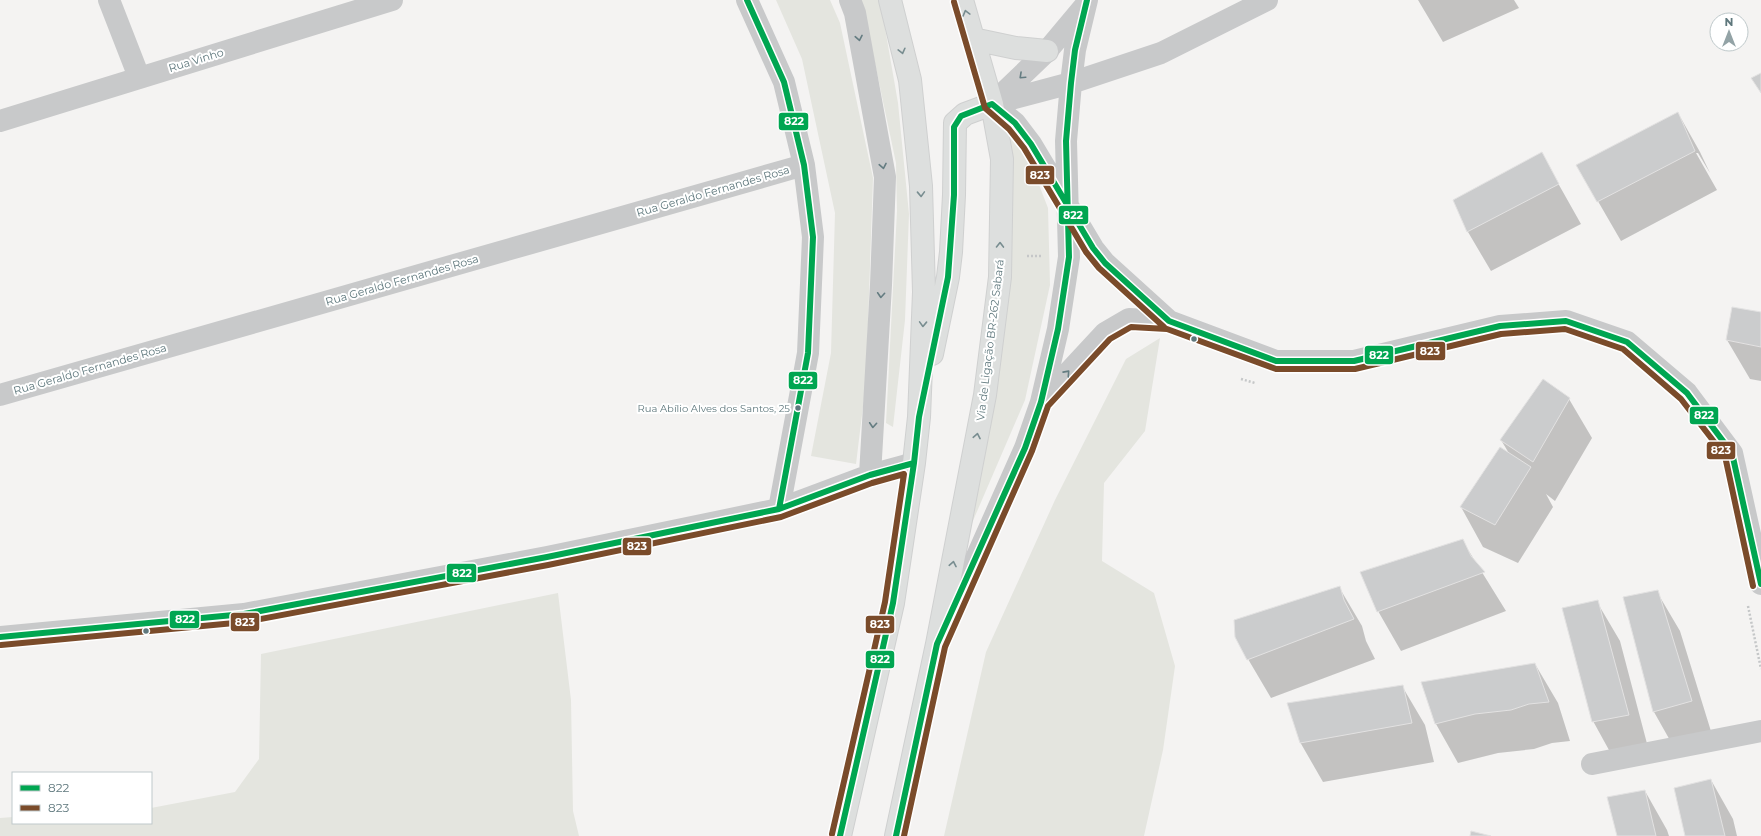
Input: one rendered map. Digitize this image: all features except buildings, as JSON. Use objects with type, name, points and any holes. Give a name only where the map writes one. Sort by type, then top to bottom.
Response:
[{"type":"highway","points":[[840,836],[893,603],[914,463],[919,417],[924,292],[921,186],[910,80],[890,0]]},
{"type":"highway","name":"Via de Ligação BR-262 Sabará","points":[[896,836],[938,644],[985,395],[1000,278],[1002,159],[992,104],[962,0]]},
{"type":"highway","points":[[973,39],[1016,48],[1047,51]]},
{"type":"highway","points":[[919,417],[950,265],[954,195],[955,123],[965,114],[992,104]]},
{"type":"street","points":[[109,0],[139,78]]},
{"type":"street","name":"Rua Vinho","points":[[0,121],[392,0]]},
{"type":"street","points":[[747,0],[784,82],[804,164],[813,237],[808,353],[779,509]]},
{"type":"street","points":[[850,0],[855,13],[885,177],[882,286],[870,474]]},
{"type":"street","points":[[992,104],[1071,83],[1161,53],[1267,0]]},
{"type":"street","points":[[1068,206],[1066,141],[1071,83],[1075,50],[1086,3]]},
{"type":"street","points":[[992,104],[1047,51],[1086,3]]},
{"type":"street","points":[[992,104],[1015,123],[1031,144],[1093,248],[1105,263],[1169,321]]},
{"type":"street","name":"Rua Geraldo Fernandes Rosa","points":[[0,396],[804,164]]},
{"type":"street","name":"Via de Ligação BR-262 Sabará","points":[[938,644],[1025,448],[1041,402],[1058,329],[1069,257],[1068,206]]},
{"type":"street","points":[[1041,402],[1105,333],[1129,319],[1169,321],[1276,361],[1354,361],[1500,326],[1566,321],[1627,342],[1686,393],[1732,453],[1761,584]]},
{"type":"street","points":[[0,637],[244,614],[547,557],[779,509],[870,474],[914,463]]},
{"type":"street","points":[[1592,764],[1761,731]]},
{"type":"path","points":[[1236,377],[1258,384]]},
{"type":"path","points":[[1747,601],[1761,669]]},
{"type":"shaded area","points":[[776,0],[830,0],[840,23],[873,178],[866,382],[856,464],[811,456],[831,353],[835,213],[802,59]]},
{"type":"shaded area","points":[[860,0],[879,0],[881,5],[898,103],[909,214],[905,320],[893,427],[886,423],[897,211],[896,163],[865,16]]},
{"type":"shaded area","points":[[1007,137],[1024,146],[1048,208],[1050,285],[1025,400],[966,537]]},
{"type":"shaded area","points":[[1160,338],[1145,431],[1104,483],[1102,561],[1154,593],[1175,666],[1163,750],[1144,836],[944,836],[986,652],[1055,500],[1126,359]]},
{"type":"shaded area","points":[[558,593],[571,700],[573,811],[579,836],[0,836],[0,818],[12,817],[12,824],[152,824],[152,808],[235,792],[259,759],[261,654]]},
{"type":"transit line","name":"822","points":[[747,0],[784,82],[804,165],[813,237],[808,353],[779,509]]},
{"type":"transit line","name":"822","points":[[896,836],[937,644],[1025,448],[1041,402],[1058,329],[1069,257],[1066,141],[1071,83],[1075,50],[1087,0]]},
{"type":"transit line","name":"823","points":[[954,2],[985,108],[1009,129],[1024,148],[1086,252],[1099,268],[1164,327]]},
{"type":"transit line","name":"822","points":[[840,836],[893,603],[914,463],[919,417],[948,277],[954,195],[954,127],[961,116],[992,104],[1015,123],[1031,144],[1093,248],[1105,263],[1169,321],[1276,361],[1354,361],[1500,326],[1566,321],[1627,342],[1687,393],[1732,453],[1761,584]]},
{"type":"transit line","name":"823","points":[[904,836],[945,647],[1032,451],[1048,406],[1110,339],[1131,327],[1167,329],[1276,369],[1355,369],[1501,334],[1565,329],[1623,349],[1681,399],[1725,456],[1753,586]]},
{"type":"transit line","name":"822","points":[[0,637],[244,614],[547,557],[779,509],[870,475],[914,463]]},
{"type":"transit line","name":"823","points":[[1,645],[245,622],[548,565],[781,517],[872,483],[904,474],[885,602],[832,834]]},
{"type":"place","name":"Rua Abílio Alves dos Santos, 25","points":[[798,408]]}]
